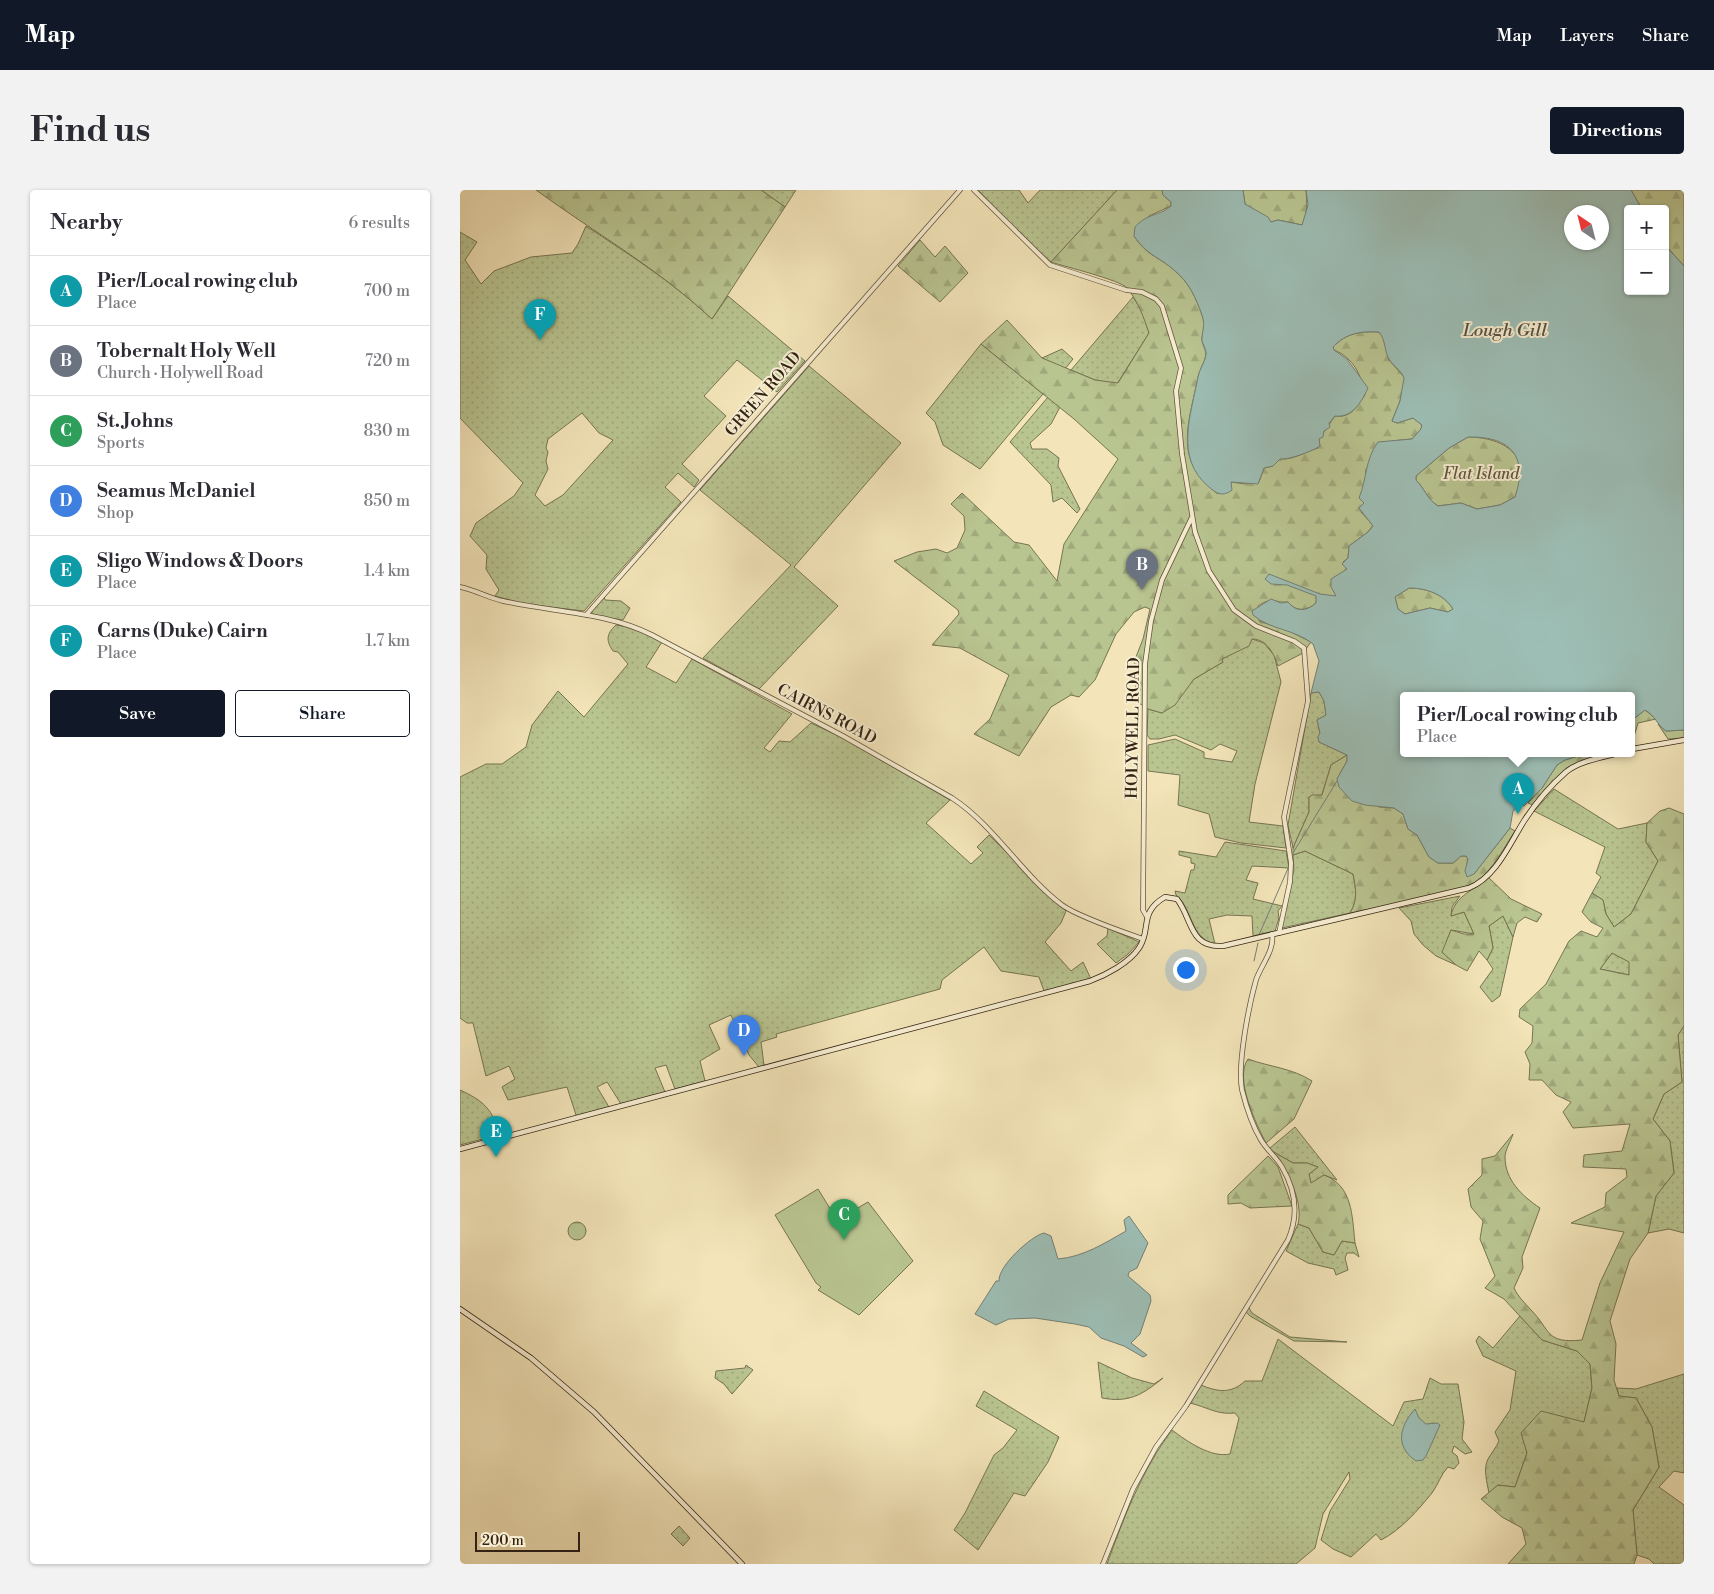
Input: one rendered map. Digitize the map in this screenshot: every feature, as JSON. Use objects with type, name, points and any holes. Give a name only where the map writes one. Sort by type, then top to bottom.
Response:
[{"type":"main road","points":[[1635,748],[1684,740]]},
{"type":"main road","points":[[460,1149],[1090,981],[1128,958],[1139,948],[1143,939],[1147,917],[1157,901],[1170,896],[1177,899],[1192,930],[1204,944],[1222,946],[1458,892],[1478,884],[1499,861],[1530,813],[1567,771],[1576,766],[1606,757]]},
{"type":"main road","points":[[460,1309],[530,1358],[594,1412],[742,1564]]},
{"type":"street","name":"GREEN ROAD","points":[[586,615],[960,190]]},
{"type":"street","points":[[974,190],[1050,265],[1126,290],[1142,292],[1156,299],[1162,306],[1181,368],[1176,391],[1178,416],[1192,517],[1209,571],[1234,610],[1256,626],[1294,641],[1304,648],[1306,654],[1308,701],[1284,817],[1291,863],[1290,882],[1279,932]]},
{"type":"street","name":"HOLYWELL ROAD","points":[[1147,917],[1143,910],[1145,664],[1151,620],[1162,580],[1192,517]]},
{"type":"street","name":"CAIRNS ROAD","points":[[460,587],[479,591],[501,601],[586,615],[635,626],[644,630],[842,735],[952,798],[969,810],[1064,907],[1143,939]]},
{"type":"street","points":[[1104,1564],[1133,1489],[1156,1447],[1186,1406],[1288,1240],[1296,1217],[1293,1197],[1286,1176],[1255,1129],[1242,1089],[1242,1064],[1250,1007],[1256,980],[1272,946],[1272,934]]},
{"type":"green space","points":[[536,190],[761,190],[785,207],[712,319],[649,268]]},
{"type":"green space","points":[[761,190],[796,190],[785,207]]},
{"type":"green space","points":[[978,190],[1019,190],[1028,203],[1040,190],[1117,190],[1051,262],[1021,235]]},
{"type":"green space","points":[[1117,190],[1162,190],[1163,195],[1171,202],[1171,206],[1149,216],[1134,236],[1143,248],[1168,265],[1184,280],[1194,296],[1204,321],[1202,339],[1206,355],[1198,377],[1187,440],[1194,468],[1218,494],[1231,482],[1245,484],[1259,482],[1264,468],[1273,466],[1280,459],[1294,457],[1318,448],[1319,439],[1335,416],[1346,415],[1356,407],[1365,395],[1362,381],[1351,362],[1341,353],[1334,350],[1333,347],[1338,342],[1354,334],[1379,332],[1383,337],[1389,360],[1405,378],[1400,401],[1392,421],[1397,423],[1413,418],[1422,425],[1421,429],[1412,439],[1391,441],[1366,469],[1365,484],[1360,498],[1364,503],[1361,512],[1373,525],[1368,532],[1349,546],[1348,558],[1343,562],[1347,569],[1343,573],[1336,597],[1310,593],[1317,596],[1316,603],[1305,609],[1294,608],[1288,602],[1273,601],[1267,601],[1258,606],[1259,621],[1287,630],[1311,642],[1303,653],[1278,666],[1266,644],[1252,639],[1249,646],[1222,659],[1223,662],[1194,679],[1175,705],[1162,713],[1148,709],[1130,697],[1139,680],[1134,662],[1143,639],[1150,609],[1145,607],[1134,612],[1116,634],[1095,680],[1079,697],[1071,695],[1051,707],[1019,756],[974,734],[990,719],[1009,675],[960,648],[932,645],[959,614],[958,610],[894,561],[917,552],[936,549],[947,553],[957,548],[965,530],[964,516],[951,504],[962,493],[1014,542],[1029,545],[1057,581],[1064,544],[1118,459],[1074,419],[981,344],[1007,320],[1042,358],[1095,380],[1118,383],[1149,333],[1143,316],[1131,293],[1122,285],[1104,278],[1051,262]]},
{"type":"green space","points":[[1243,190],[1306,190],[1307,204],[1302,225],[1278,220],[1271,222],[1245,204]]},
{"type":"green space","points":[[1631,190],[1684,190],[1684,266],[1669,249],[1669,205],[1640,205]]},
{"type":"green space","points":[[586,226],[667,281],[712,319],[728,296],[805,361],[777,392],[737,360],[704,396],[726,416],[682,464],[699,480],[694,487],[678,473],[665,487],[681,502],[584,611],[525,604],[495,596],[499,590],[486,569],[487,555],[470,536],[476,523],[514,496],[523,483],[460,418],[460,232],[477,242],[465,260],[481,284],[494,271],[531,257],[572,253]],"holes":[[[582,413],[599,433],[613,440],[563,495],[545,506],[535,495],[548,469],[546,461],[548,439]]]},
{"type":"green space","points":[[920,240],[935,257],[945,246],[968,273],[940,302],[898,266]]},
{"type":"green space","points":[[1133,297],[1142,311],[1149,333],[1117,384],[1095,380],[1071,370]]},
{"type":"green space","points":[[981,344],[1043,394],[980,469],[943,445],[935,422],[926,413]]},
{"type":"green space","points":[[1062,349],[1073,359],[1065,369],[1042,358]]},
{"type":"green space","points":[[809,366],[901,443],[794,567],[838,606],[759,689],[703,658],[791,565],[700,490]]},
{"type":"green space","points":[[1048,397],[1060,407],[1051,424],[1030,443],[1032,449],[1047,449],[1059,458],[1058,466],[1080,509],[1077,513],[1062,498],[1053,502],[1051,485],[1010,442]]},
{"type":"green space","name":"Flat Island","points":[[1468,437],[1478,437],[1497,442],[1512,451],[1521,467],[1521,478],[1515,497],[1500,505],[1477,509],[1461,503],[1438,506],[1421,487],[1416,480],[1416,476],[1449,448]]},
{"type":"green space","points":[[1409,588],[1422,589],[1434,593],[1444,599],[1453,609],[1448,612],[1430,608],[1405,614],[1398,609],[1395,597]]},
{"type":"green space","points":[[604,596],[605,600],[621,601],[630,608],[623,620],[586,615]]},
{"type":"green space","points":[[616,625],[634,628],[662,642],[646,667],[676,683],[692,659],[792,714],[764,748],[770,752],[779,741],[790,742],[811,723],[841,737],[950,800],[926,823],[971,864],[983,853],[977,847],[989,835],[1066,911],[1061,923],[1045,942],[1071,971],[1083,962],[1091,979],[1044,991],[1039,977],[1001,971],[984,947],[942,980],[940,989],[776,1034],[777,1037],[761,1042],[764,1065],[759,1067],[749,1055],[731,1015],[709,1025],[720,1049],[700,1061],[705,1081],[675,1089],[666,1065],[655,1068],[665,1092],[621,1104],[607,1082],[597,1087],[609,1107],[579,1116],[576,1115],[567,1087],[508,1100],[502,1087],[515,1079],[509,1066],[486,1076],[473,1023],[467,1023],[460,1018],[460,777],[486,764],[502,764],[526,747],[532,725],[558,691],[584,717],[628,664],[618,652],[613,651],[609,644],[610,631]]},
{"type":"green space","points":[[1252,639],[1264,643],[1274,655],[1281,682],[1255,784],[1249,822],[1283,826],[1286,848],[1241,843],[1215,837],[1209,814],[1178,805],[1180,775],[1148,771],[1148,745],[1175,739],[1204,752],[1204,758],[1232,762],[1237,751],[1220,744],[1211,750],[1175,735],[1150,739],[1147,735],[1148,709],[1162,713],[1194,679],[1223,662],[1221,660]]},
{"type":"green space","points":[[1319,692],[1324,701],[1326,715],[1317,720],[1320,733],[1319,742],[1347,755],[1331,765],[1322,795],[1309,797],[1309,812],[1293,848],[1288,825],[1311,693]]},
{"type":"green space","points":[[1645,710],[1656,719],[1638,723],[1635,733],[1635,718]]},
{"type":"green space","points":[[1658,724],[1666,731],[1684,730],[1684,738],[1668,739]]},
{"type":"green space","points":[[1347,755],[1347,761],[1337,779],[1379,807],[1394,808],[1403,814],[1408,829],[1417,835],[1429,857],[1438,863],[1453,863],[1461,856],[1466,856],[1468,859],[1467,864],[1474,874],[1510,828],[1515,831],[1489,870],[1478,881],[1470,885],[1438,895],[1350,913],[1356,894],[1353,874],[1305,851],[1293,855],[1293,848],[1309,812],[1309,797],[1312,795],[1322,795],[1331,765]]},
{"type":"green space","points":[[1575,757],[1600,757],[1576,764],[1565,770],[1533,805],[1528,803],[1542,788],[1557,765]]},
{"type":"green space","points":[[1554,789],[1618,829],[1647,823],[1646,842],[1658,861],[1631,914],[1614,927],[1606,914],[1603,900],[1592,893],[1601,877],[1596,873],[1605,847],[1534,811]]},
{"type":"green space","points":[[1669,808],[1684,814],[1684,1026],[1678,1035],[1682,1082],[1664,1094],[1653,1119],[1670,1141],[1674,1173],[1656,1196],[1648,1233],[1630,1259],[1610,1321],[1616,1344],[1614,1380],[1619,1396],[1636,1398],[1652,1427],[1659,1467],[1633,1510],[1637,1555],[1634,1564],[1508,1564],[1526,1544],[1522,1528],[1502,1517],[1481,1499],[1498,1485],[1515,1487],[1527,1453],[1521,1433],[1541,1411],[1584,1422],[1592,1388],[1590,1364],[1577,1351],[1542,1340],[1504,1299],[1485,1288],[1495,1276],[1480,1239],[1483,1221],[1471,1207],[1468,1189],[1482,1175],[1482,1159],[1495,1156],[1513,1134],[1505,1154],[1508,1173],[1521,1193],[1540,1208],[1522,1257],[1523,1268],[1514,1288],[1555,1338],[1570,1341],[1582,1340],[1600,1283],[1624,1232],[1571,1223],[1605,1207],[1606,1193],[1627,1177],[1626,1169],[1583,1167],[1584,1155],[1622,1151],[1630,1124],[1573,1128],[1563,1112],[1571,1102],[1556,1095],[1542,1080],[1529,1080],[1530,1064],[1525,1052],[1532,1043],[1533,1026],[1519,1017],[1520,1009],[1546,984],[1569,941],[1581,931],[1597,937],[1603,928],[1591,922],[1582,912],[1592,893],[1603,900],[1606,914],[1614,927],[1631,914],[1658,861],[1646,842],[1647,823],[1660,811]],"holes":[[[1612,953],[1629,962],[1629,975],[1600,969]]]},
{"type":"green space","points":[[1225,842],[1286,851],[1289,868],[1252,866],[1246,880],[1258,883],[1253,899],[1282,906],[1278,911],[1279,918],[1275,931],[1253,936],[1252,916],[1227,915],[1209,919],[1215,944],[1207,941],[1196,930],[1186,908],[1175,891],[1185,893],[1191,870],[1194,870],[1195,864],[1191,863],[1191,858],[1179,855],[1179,851],[1216,857]]},
{"type":"green space","points":[[1305,851],[1353,874],[1354,904],[1350,913],[1282,928],[1284,910],[1294,870],[1293,855]]},
{"type":"green space","points":[[1488,877],[1511,899],[1542,914],[1537,922],[1525,917],[1517,923],[1513,937],[1503,916],[1489,926],[1493,948],[1487,960],[1479,951],[1467,971],[1456,965],[1442,952],[1451,930],[1464,934],[1474,934],[1464,912],[1451,916],[1456,903]]},
{"type":"green space","points":[[1460,896],[1452,907],[1451,916],[1464,912],[1474,934],[1451,930],[1443,952],[1456,965],[1436,956],[1423,945],[1414,934],[1411,921],[1399,908]]},
{"type":"green space","points":[[1503,916],[1513,937],[1500,996],[1492,1002],[1480,987],[1493,969],[1487,960],[1493,948],[1489,926]]},
{"type":"green space","points":[[1108,928],[1139,942],[1127,955],[1116,963],[1097,944],[1107,936]]},
{"type":"green space","points":[[1612,953],[1630,962],[1629,975],[1600,969]]},
{"type":"green space","points":[[1684,1026],[1684,1233],[1669,1229],[1648,1233],[1656,1196],[1674,1173],[1670,1141],[1653,1119],[1664,1094],[1682,1082],[1678,1035]]},
{"type":"green space","points":[[1248,1059],[1289,1070],[1312,1081],[1294,1119],[1266,1143],[1252,1113],[1245,1089],[1244,1067]]},
{"type":"green space","points":[[460,1090],[475,1098],[486,1107],[494,1119],[498,1135],[460,1145]]},
{"type":"green space","points":[[1295,1127],[1337,1180],[1324,1175],[1311,1184],[1309,1174],[1318,1167],[1307,1163],[1293,1163],[1272,1151],[1270,1148]]},
{"type":"green space","points":[[1272,1151],[1293,1163],[1307,1163],[1318,1167],[1309,1174],[1311,1183],[1324,1175],[1341,1186],[1346,1194],[1352,1213],[1355,1243],[1342,1241],[1334,1255],[1323,1252],[1309,1228],[1298,1224],[1299,1215],[1296,1195],[1283,1166]]},
{"type":"green space","points":[[1268,1156],[1278,1167],[1292,1206],[1250,1208],[1241,1203],[1228,1204],[1228,1195]]},
{"type":"green space","points":[[818,1189],[837,1220],[868,1202],[913,1261],[859,1315],[818,1290],[821,1287],[816,1283],[775,1215]]},
{"type":"green space","points":[[573,1222],[581,1222],[586,1227],[584,1238],[573,1240],[568,1235],[568,1227]]},
{"type":"green space","points":[[1298,1224],[1309,1228],[1323,1252],[1334,1255],[1342,1241],[1355,1243],[1359,1257],[1354,1253],[1347,1253],[1345,1258],[1348,1270],[1336,1275],[1334,1269],[1308,1263],[1286,1251]]},
{"type":"green space","points":[[1250,1304],[1249,1308],[1252,1313],[1290,1337],[1347,1342],[1294,1341],[1250,1316],[1246,1312]]},
{"type":"green space","points":[[1520,1316],[1542,1340],[1577,1351],[1590,1364],[1592,1388],[1584,1422],[1522,1433],[1527,1453],[1515,1487],[1498,1485],[1489,1493],[1486,1467],[1488,1459],[1499,1441],[1495,1432],[1510,1410],[1516,1371],[1483,1356],[1476,1341],[1479,1336],[1493,1348]]},
{"type":"green space","points":[[1278,1339],[1393,1426],[1404,1402],[1423,1399],[1430,1378],[1441,1384],[1458,1384],[1464,1422],[1462,1439],[1472,1452],[1465,1454],[1454,1446],[1452,1452],[1457,1456],[1459,1463],[1454,1469],[1448,1467],[1432,1493],[1415,1513],[1395,1531],[1381,1540],[1376,1534],[1351,1557],[1333,1549],[1321,1540],[1330,1511],[1350,1479],[1349,1472],[1323,1514],[1315,1548],[1296,1564],[1107,1564],[1127,1511],[1143,1478],[1161,1445],[1172,1430],[1192,1444],[1215,1454],[1230,1454],[1239,1418],[1235,1413],[1217,1412],[1190,1403],[1201,1385],[1213,1389],[1229,1390],[1245,1381],[1262,1381]]},
{"type":"green space","points":[[1098,1362],[1132,1378],[1154,1384],[1163,1378],[1142,1393],[1135,1396],[1120,1399],[1102,1398]]},
{"type":"green space","points":[[746,1365],[753,1370],[732,1394],[724,1384],[715,1378],[716,1371],[745,1368]]},
{"type":"green space","points":[[1684,1374],[1684,1473],[1674,1471],[1659,1487],[1684,1505],[1684,1564],[1654,1564],[1649,1559],[1637,1555],[1633,1510],[1659,1467],[1652,1427],[1636,1398],[1619,1396],[1617,1388],[1636,1389]]},
{"type":"green space","points":[[984,1391],[1059,1437],[1048,1462],[1025,1496],[1014,1493],[978,1550],[954,1530],[965,1513],[994,1455],[1003,1448],[1017,1430],[976,1406]]},
{"type":"green space","points":[[679,1526],[690,1538],[683,1546],[671,1534]]},
{"type":"water","name":"Lough Gill","points":[[1162,190],[1243,190],[1245,204],[1268,217],[1271,222],[1278,220],[1302,225],[1308,205],[1306,190],[1631,190],[1640,205],[1624,205],[1624,295],[1669,295],[1669,249],[1684,266],[1684,730],[1666,731],[1645,710],[1635,718],[1635,692],[1400,692],[1400,757],[1575,757],[1557,765],[1542,788],[1524,806],[1520,805],[1513,811],[1510,828],[1474,874],[1467,877],[1465,871],[1468,859],[1466,856],[1461,856],[1453,863],[1438,863],[1429,857],[1417,835],[1408,829],[1403,814],[1394,808],[1365,805],[1352,801],[1339,787],[1337,779],[1347,761],[1347,755],[1319,742],[1318,737],[1320,733],[1317,720],[1326,715],[1324,701],[1319,692],[1311,693],[1319,661],[1313,644],[1298,635],[1267,624],[1253,615],[1252,611],[1271,599],[1281,603],[1288,602],[1294,608],[1301,610],[1309,608],[1316,603],[1316,596],[1287,585],[1271,584],[1265,579],[1269,574],[1320,594],[1336,596],[1331,587],[1331,579],[1347,569],[1342,564],[1348,558],[1349,546],[1373,526],[1359,508],[1364,503],[1359,498],[1368,462],[1374,449],[1378,442],[1412,439],[1421,429],[1422,425],[1413,418],[1397,423],[1392,421],[1400,401],[1404,378],[1389,359],[1383,338],[1379,332],[1360,333],[1338,342],[1333,347],[1334,350],[1347,359],[1368,388],[1355,408],[1346,415],[1335,416],[1329,423],[1330,427],[1324,431],[1323,437],[1319,439],[1320,446],[1301,455],[1280,459],[1273,466],[1264,468],[1258,484],[1231,482],[1232,490],[1223,494],[1217,493],[1198,476],[1188,449],[1189,421],[1199,374],[1206,355],[1202,339],[1204,324],[1202,315],[1194,296],[1184,280],[1168,265],[1144,248],[1134,236],[1135,227],[1140,222],[1171,206],[1171,202],[1163,195]],"holes":[[[1468,437],[1495,440],[1505,445],[1512,451],[1517,460],[1519,483],[1515,497],[1500,505],[1477,509],[1461,503],[1438,506],[1421,487],[1416,480],[1416,476],[1449,448]],[[1409,588],[1422,589],[1445,599],[1453,609],[1448,612],[1430,608],[1405,614],[1398,609],[1395,597]]]},
{"type":"water","points":[[1129,1216],[1148,1243],[1137,1268],[1129,1272],[1128,1276],[1150,1295],[1151,1301],[1140,1334],[1131,1343],[1147,1355],[1143,1357],[1124,1346],[1101,1338],[1089,1327],[1035,1318],[1009,1319],[996,1325],[975,1314],[996,1281],[999,1281],[1000,1275],[1009,1260],[1038,1235],[1044,1233],[1051,1236],[1058,1259],[1067,1258],[1094,1249],[1126,1231],[1124,1220]]},
{"type":"water","points":[[1415,1409],[1419,1418],[1426,1424],[1437,1423],[1440,1425],[1426,1456],[1423,1460],[1416,1461],[1404,1449],[1402,1442],[1403,1429]]},
{"type":"waterway","points":[[1293,853],[1337,781]]},
{"type":"waterway","points":[[1259,935],[1289,866]]},
{"type":"waterway","points":[[1254,961],[1258,943]]},
{"type":"place","name":"Carns (Duke) Cairn","points":[[540,340]]},
{"type":"place","name":"Tobernalt Holy Well","points":[[1142,590]]},
{"type":"place","name":"Pier/Local rowing club","points":[[1518,814]]},
{"type":"place","name":"Seamus McDaniel","points":[[744,1056]]},
{"type":"place","name":"Sligo Windows & Doors","points":[[496,1157]]},
{"type":"place","name":"St. Johns","points":[[844,1240]]}]
